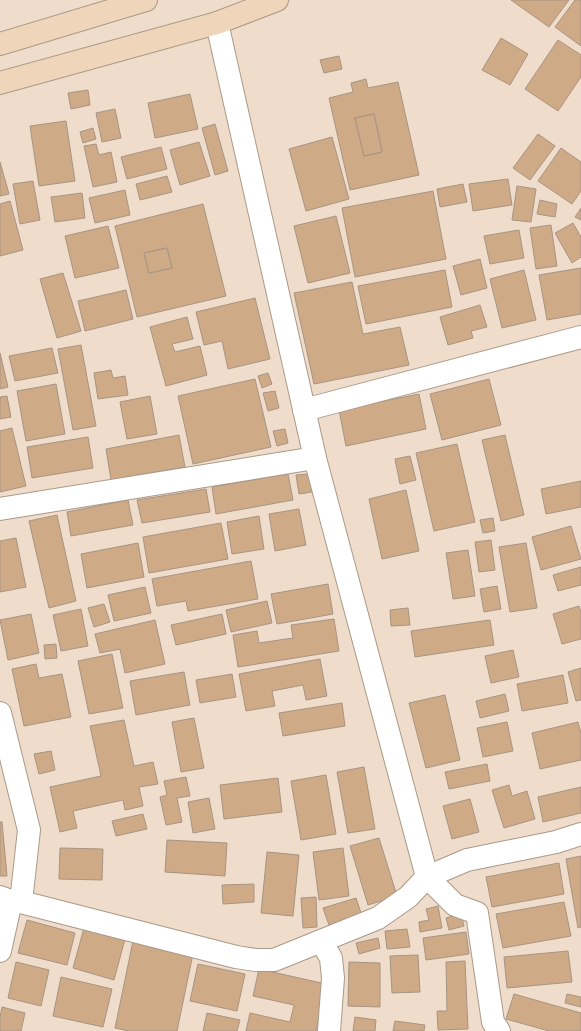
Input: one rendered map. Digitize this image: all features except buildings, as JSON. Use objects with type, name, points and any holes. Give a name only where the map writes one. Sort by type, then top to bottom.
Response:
[{"type":"main road","points":[[0,44],[146,0]]},
{"type":"main road","points":[[0,83],[217,23],[277,0]]},
{"type":"street","points":[[217,23],[315,458],[427,877],[455,905],[477,914],[493,1022],[499,1031]]},
{"type":"street","points":[[304,410],[581,337]]},
{"type":"street","points":[[0,509],[315,458]]},
{"type":"street","points":[[0,713],[29,830],[0,951]]},
{"type":"street","points":[[11,900],[236,957],[256,960],[274,960],[378,918],[408,897],[427,877],[468,860],[556,842],[581,834]]},
{"type":"street","points":[[321,940],[331,958],[333,978],[329,1031]]}]
